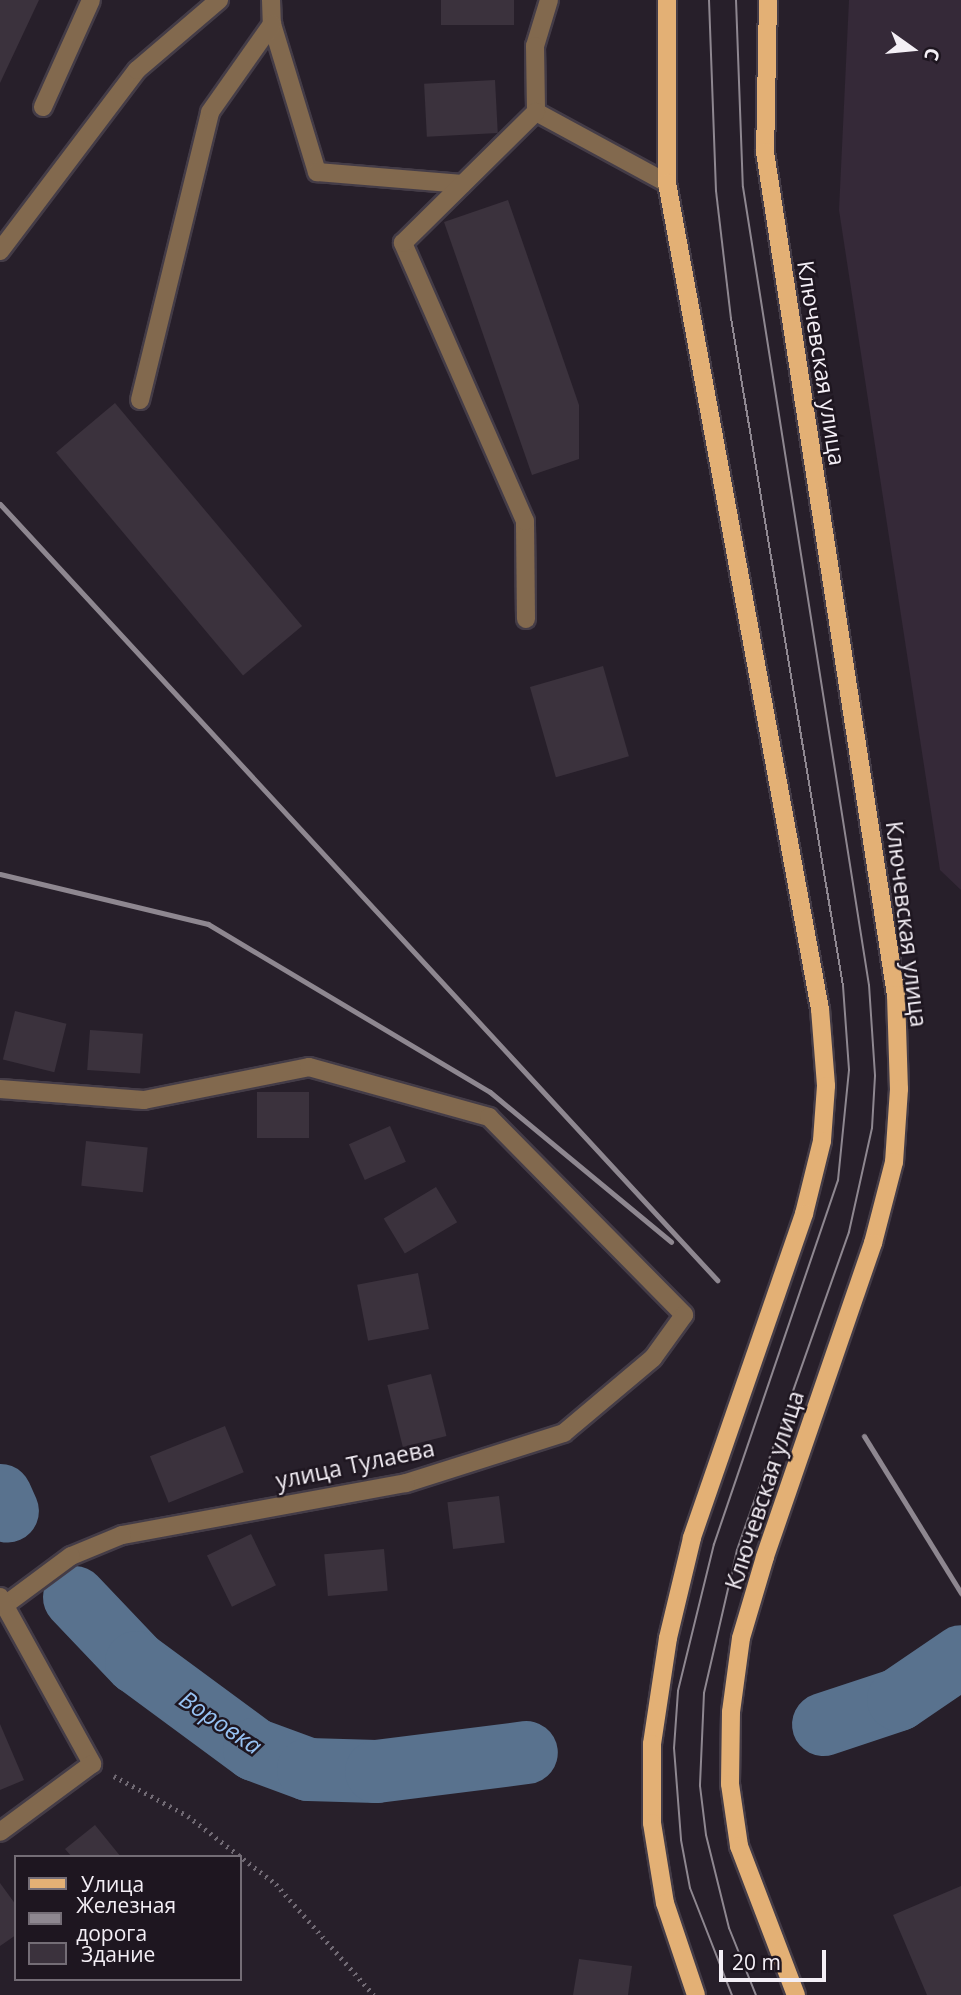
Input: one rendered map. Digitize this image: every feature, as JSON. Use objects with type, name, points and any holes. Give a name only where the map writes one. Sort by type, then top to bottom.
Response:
[{"type":"main road","points":[[667,0],[667,183],[820,1009],[826,1086],[822,1141],[804,1214],[692,1538],[668,1638],[652,1744],[652,1823],[665,1903],[696,1995]]},
{"type":"main road","name":"Ключевская улица","points":[[768,0],[765,152],[896,995],[899,1088],[894,1162],[873,1243],[765,1557],[741,1638],[731,1712],[730,1784],[739,1846],[796,1995]]},
{"type":"street","points":[[43,107],[91,0]]},
{"type":"street","points":[[0,251],[137,70],[219,0]]},
{"type":"street","points":[[271,0],[272,24],[317,172],[463,184]]},
{"type":"street","points":[[526,619],[525,521],[404,243],[536,112],[535,46],[549,0]]},
{"type":"street","points":[[141,400],[210,111],[272,24]]},
{"type":"street","points":[[536,112],[667,183]]},
{"type":"street","name":"улица Тулаева","points":[[0,1089],[144,1100],[309,1067],[489,1117],[684,1315],[653,1358],[564,1433],[406,1483],[122,1535],[71,1556],[2,1601]]},
{"type":"street","points":[[0,1832],[92,1764],[2,1601]]},
{"type":"path","points":[[92,1764],[188,1815],[239,1855]]},
{"type":"path","points":[[242,1857],[276,1884],[374,1995]]},
{"type":"shaded area","points":[[849,0],[961,0],[961,890],[940,870],[839,210]]},
{"type":"building","points":[[0,0],[39,0],[0,83]]},
{"type":"building","points":[[441,0],[514,0],[514,25],[441,25]]},
{"type":"building","points":[[495,80],[498,133],[427,137],[424,84]]},
{"type":"building","points":[[508,200],[579,405],[579,459],[532,475],[444,222]]},
{"type":"building","points":[[115,403],[302,626],[243,675],[56,452]]},
{"type":"building","points":[[603,666],[629,756],[556,777],[530,687]]},
{"type":"building","points":[[15,1011],[66,1024],[54,1072],[3,1060]]},
{"type":"building","points":[[90,1030],[143,1034],[140,1074],[87,1070]]},
{"type":"building","points":[[257,1092],[309,1092],[309,1138],[257,1138]]},
{"type":"building","points":[[390,1126],[406,1162],[365,1180],[349,1144]]},
{"type":"building","points":[[86,1141],[148,1147],[143,1192],[81,1186]]},
{"type":"building","points":[[436,1187],[457,1222],[405,1254],[384,1218]]},
{"type":"building","points":[[418,1273],[429,1329],[368,1341],[357,1285]]},
{"type":"building","points":[[431,1374],[446,1436],[403,1447],[387,1385]]},
{"type":"building","points":[[225,1426],[244,1472],[169,1503],[150,1456]]},
{"type":"building","points":[[499,1496],[505,1543],[453,1549],[447,1502]]},
{"type":"building","points":[[251,1534],[276,1585],[232,1607],[207,1555]]},
{"type":"building","points":[[384,1549],[388,1591],[328,1596],[324,1554]]},
{"type":"building","points":[[0,1724],[24,1780],[0,1790]]},
{"type":"building","points":[[95,1825],[119,1855],[70,1855],[65,1849]]},
{"type":"building","points":[[0,1883],[14,1902],[14,1936],[0,1946]]},
{"type":"building","points":[[961,1886],[961,1995],[927,1995],[893,1915]]},
{"type":"building","points":[[579,1959],[632,1966],[628,1995],[573,1995]]},
{"type":"waterway","name":"Воровка","points":[[0,1495],[7,1511]]},
{"type":"waterway","name":"Воровка","points":[[74,1597],[136,1662],[254,1749],[308,1769],[376,1771],[526,1752]]},
{"type":"waterway","name":"Воровка","points":[[823,1724],[898,1699],[961,1656]]},
{"type":"tram line","points":[[709,0],[716,191],[731,318],[843,986],[849,1070],[838,1180],[714,1544],[678,1691],[674,1748],[681,1840],[690,1888],[732,1995]]},
{"type":"tram line","points":[[736,0],[743,187],[869,985],[875,1076],[872,1128],[849,1232],[737,1550],[704,1693],[700,1786],[706,1835],[729,1928],[756,1995]]},
{"type":"railway","points":[[0,504],[717,1280]]},
{"type":"railway","points":[[0,874],[208,924],[490,1092],[671,1242]]},
{"type":"railway","points":[[864,1436],[961,1593]]}]
